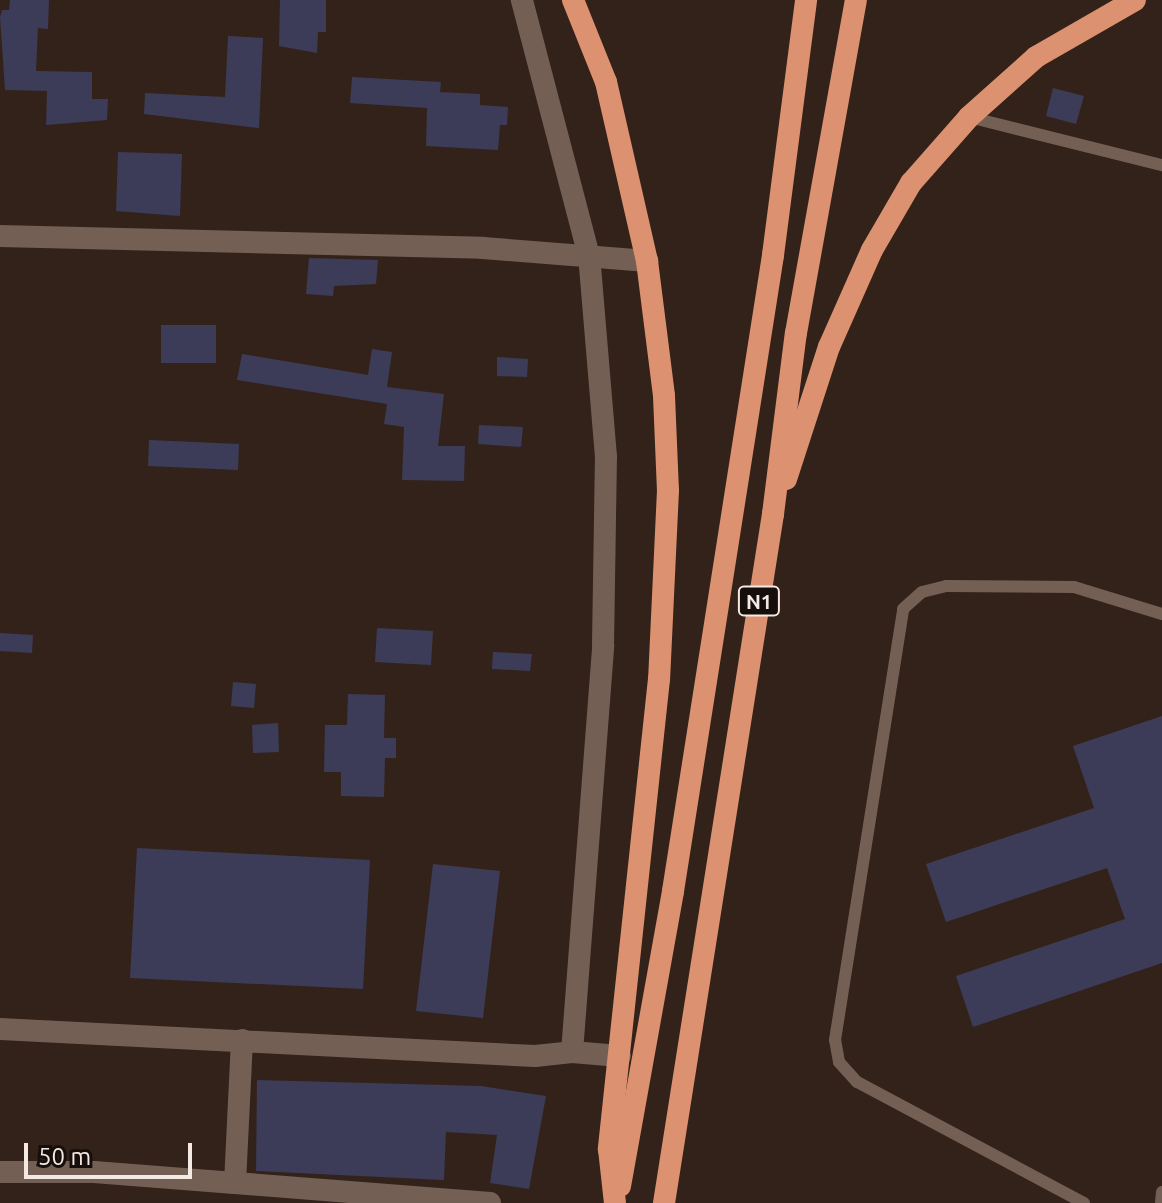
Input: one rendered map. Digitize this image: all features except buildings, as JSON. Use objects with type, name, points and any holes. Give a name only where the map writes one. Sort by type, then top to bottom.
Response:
[{"type":"highway","points":[[573,0],[606,82],[647,261],[664,396],[667,584],[609,1149],[616,1203]]},
{"type":"highway","name":"N1","points":[[616,1203],[675,875],[771,271],[806,0]]},
{"type":"highway","name":"N1","points":[[664,1203],[773,514],[796,333],[856,0]]},
{"type":"highway","points":[[773,514],[829,347],[872,250],[911,183],[969,117],[1036,57],[1135,0]]},
{"type":"street","points":[[522,0],[589,256],[606,457],[603,645],[572,1052]]},
{"type":"street","points":[[0,236],[393,244],[647,261]]},
{"type":"street","points":[[0,1029],[535,1056],[572,1052],[620,1056]]},
{"type":"street","points":[[235,1183],[242,1040]]},
{"type":"street","points":[[0,1172],[94,1172],[490,1203]]},
{"type":"lane","points":[[969,117],[1162,165]]},
{"type":"lane","points":[[1084,1203],[857,1082],[839,1062],[835,1040],[903,609],[922,592],[946,586],[1074,587],[1162,614]]},
{"type":"lane","points":[[1161,1203],[1162,1192]]}]
